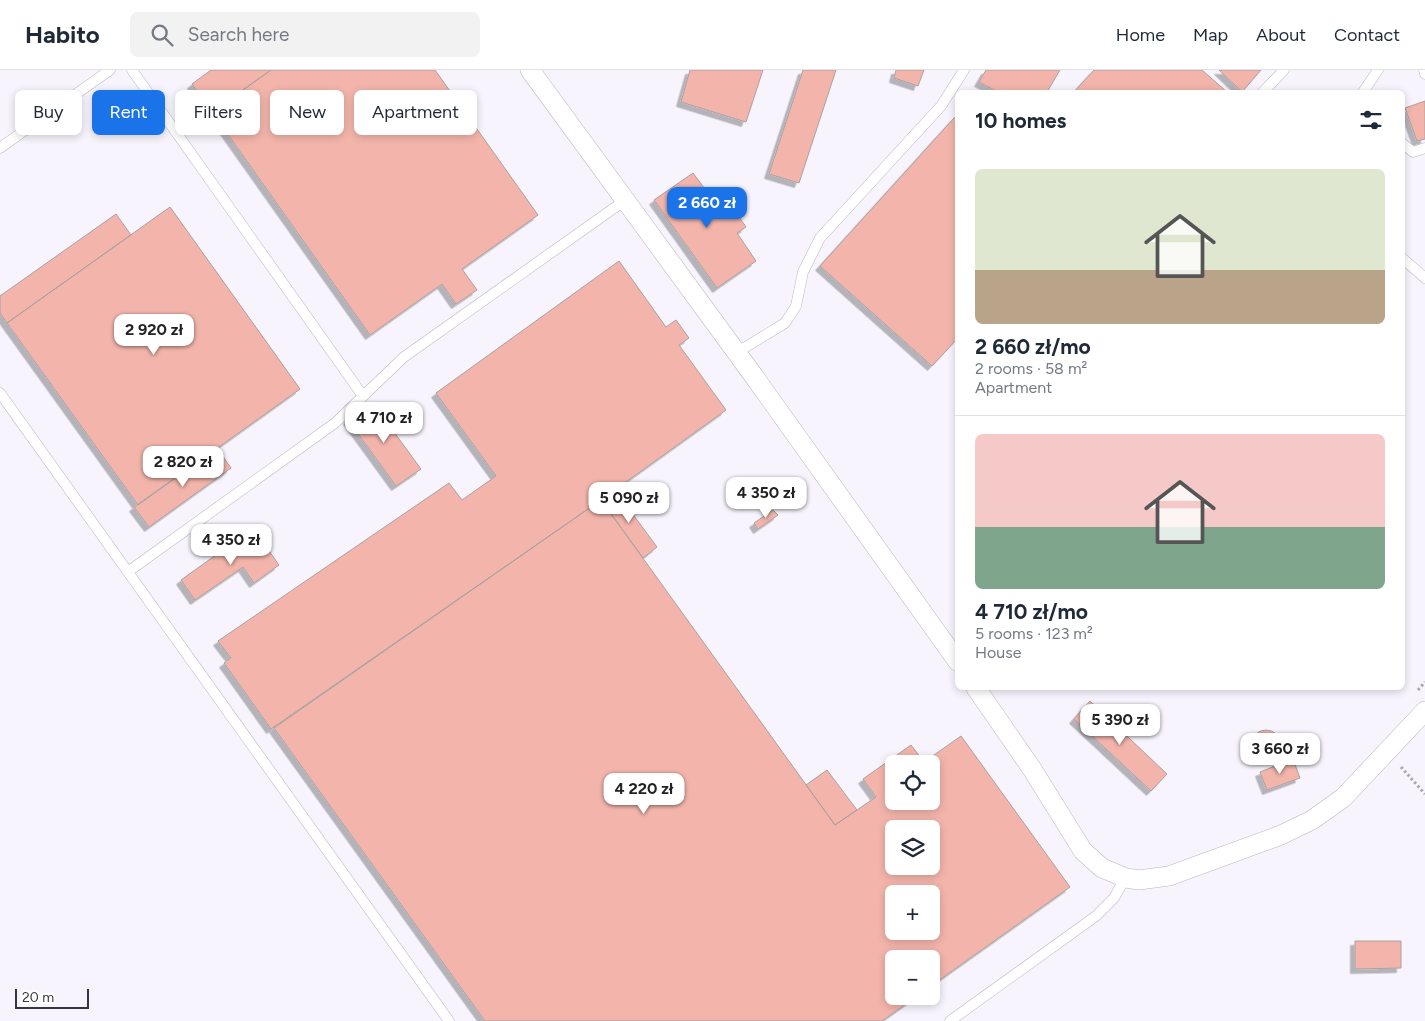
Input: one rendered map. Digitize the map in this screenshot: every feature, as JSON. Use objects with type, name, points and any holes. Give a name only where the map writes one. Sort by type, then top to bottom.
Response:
[{"type":"street","points":[[530,70],[955,658]]},
{"type":"street","points":[[977,690],[1024,756],[1083,851],[1102,868],[1125,878],[1138,880],[1169,876],[1296,828],[1328,810],[1343,798],[1425,711]]},
{"type":"lane","points":[[0,148],[110,70]]},
{"type":"lane","points":[[132,70],[364,396]]},
{"type":"lane","points":[[736,353],[785,323],[796,306],[803,272],[820,238],[941,106],[964,70]]},
{"type":"lane","points":[[1265,90],[1284,70]]},
{"type":"lane","points":[[1364,90],[1378,70]]},
{"type":"lane","points":[[1424,70],[1425,74]]},
{"type":"lane","points":[[1405,146],[1412,152],[1425,148]]},
{"type":"lane","points":[[129,571],[335,423],[404,357],[624,201]]},
{"type":"lane","points":[[1405,261],[1425,278]]},
{"type":"lane","points":[[0,393],[449,1021]]},
{"type":"lane","points":[[950,1021],[1096,916],[1114,898],[1125,878]]},
{"type":"path","points":[[1412,696],[1425,682]]},
{"type":"path","points":[[1386,753],[1425,794]]},
{"type":"building","points":[[211,70],[271,70],[243,90],[196,90],[192,84]]},
{"type":"building","points":[[271,70],[435,70],[449,90],[354,90],[354,135],[477,135],[477,129],[538,215],[462,269],[477,290],[456,304],[442,284],[370,335],[228,135],[260,135],[260,90],[243,90]]},
{"type":"building","points":[[690,70],[763,70],[746,122],[681,102]]},
{"type":"building","points":[[803,70],[836,70],[799,183],[769,174]]},
{"type":"building","points":[[896,70],[924,70],[918,86],[894,78]]},
{"type":"building","points":[[986,70],[1060,70],[1048,90],[994,90],[979,82]]},
{"type":"building","points":[[1094,70],[1202,70],[1225,90],[1076,90]]},
{"type":"building","points":[[1219,70],[1261,70],[1244,90],[1240,90]]},
{"type":"building","points":[[1425,101],[1425,139],[1417,141],[1405,108]]},
{"type":"building","points":[[955,117],[955,341],[932,366],[820,266]]},
{"type":"building","points":[[693,173],[716,204],[725,197],[746,227],[737,233],[756,261],[717,288],[654,200]]},
{"type":"building","points":[[170,207],[300,389],[138,505],[7,323]]},
{"type":"building","points":[[116,214],[131,235],[7,323],[0,313],[0,296]]},
{"type":"building","points":[[619,261],[666,327],[676,320],[689,338],[679,345],[726,410],[601,500],[271,729],[224,663],[231,658],[218,641],[449,483],[462,500],[496,476],[436,393]]},
{"type":"building","points":[[372,402],[421,469],[396,486],[348,420]]},
{"type":"building","points":[[217,448],[231,468],[149,527],[134,507]]},
{"type":"building","points":[[615,490],[657,547],[643,558],[601,500]]},
{"type":"building","points":[[601,500],[835,825],[876,797],[863,779],[885,763],[885,810],[940,810],[940,755],[934,755],[961,736],[1070,887],[940,980],[940,950],[885,950],[885,1005],[904,1005],[882,1021],[485,1021],[274,728]]},
{"type":"building","points":[[773,510],[778,515],[758,529],[754,523]]},
{"type":"building","points":[[248,532],[261,551],[267,548],[279,565],[254,583],[243,567],[195,600],[181,580]]},
{"type":"building","points":[[1090,701],[1167,774],[1151,791],[1074,719]]},
{"type":"building","points":[[1266,730],[1277,734],[1281,745],[1277,756],[1266,760],[1255,756],[1251,745],[1255,734]]},
{"type":"building","points":[[911,745],[919,755],[897,755]]},
{"type":"building","points":[[1293,759],[1300,778],[1267,790],[1260,772]]},
{"type":"building","points":[[827,770],[857,810],[835,825],[806,785]]},
{"type":"building","points":[[1355,941],[1401,941],[1401,968],[1355,969]]}]
